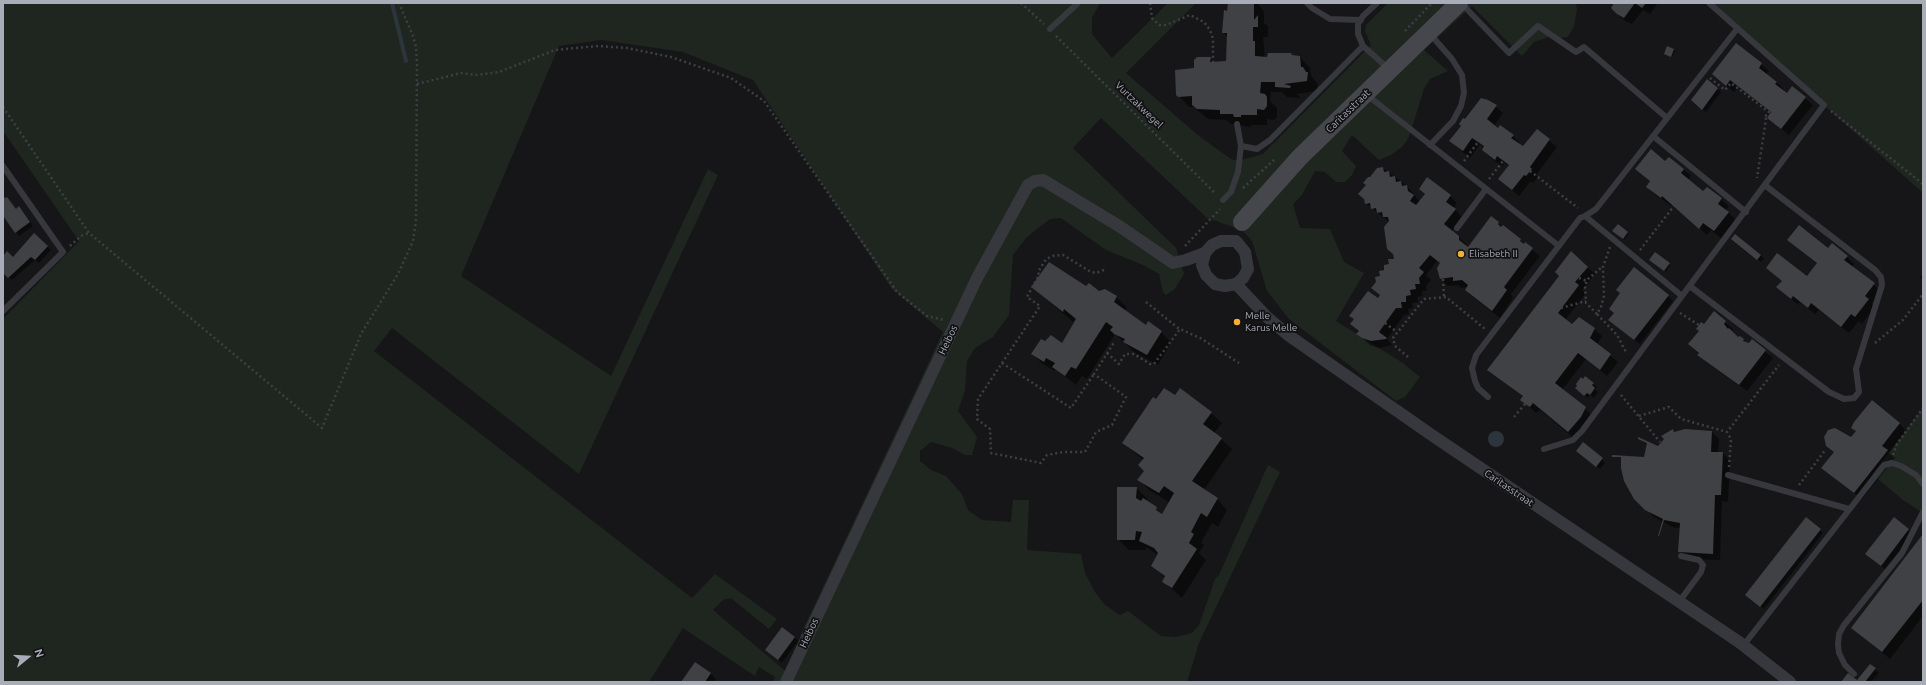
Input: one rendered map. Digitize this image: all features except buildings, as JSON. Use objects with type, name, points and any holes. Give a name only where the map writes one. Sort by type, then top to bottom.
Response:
[{"type":"street","name":"Caritasstraat","points":[[1242,222],[1300,157],[1460,3]]},
{"type":"street","name":"Heibos","points":[[786,682],[976,278],[1028,185],[1035,180],[1043,180],[1124,229],[1173,263],[1205,253]]},
{"type":"street","points":[[1236,241],[1242,222]]},
{"type":"street","points":[[1221,241],[1236,241],[1245,252],[1248,269],[1243,278],[1236,284],[1225,286],[1214,284],[1206,275],[1202,265],[1205,253],[1212,245],[1221,241]]},
{"type":"street","name":"Caritasstraat","points":[[1236,284],[1267,317],[1288,335],[1436,438],[1743,646],[1790,682]]},
{"type":"lane","points":[[1050,29],[1078,3]]},
{"type":"lane","points":[[1307,3],[1312,8],[1330,19],[1361,20]]},
{"type":"lane","points":[[1377,3],[1358,24],[1358,34],[1363,46],[1390,70]]},
{"type":"lane","points":[[1460,3],[1509,53],[1538,26],[1576,52],[1584,47],[1667,118]]},
{"type":"lane","points":[[1544,449],[1573,440],[1582,431],[1682,296],[1691,287],[1824,105],[1709,3]]},
{"type":"lane","points":[[1488,396],[1478,388],[1472,368],[1476,355],[1580,218],[1596,209],[1737,29]]},
{"type":"lane","points":[[1429,33],[1452,59],[1462,75],[1464,93],[1461,106],[1453,121],[1430,145]]},
{"type":"lane","points":[[1241,146],[1257,149],[1270,140],[1363,46]]},
{"type":"lane","points":[[1366,94],[1559,246]]},
{"type":"lane","points":[[1223,200],[1231,192],[1238,172],[1241,146],[1237,124]]},
{"type":"lane","points":[[1653,136],[1746,212]]},
{"type":"lane","points":[[3,166],[63,252],[3,311]]},
{"type":"lane","points":[[1691,287],[1829,392],[1844,399],[1854,398],[1859,392],[1856,369],[1882,285],[1881,277],[1875,270],[1765,187]]},
{"type":"lane","points":[[1456,228],[1485,188]]},
{"type":"lane","points":[[1585,216],[1682,296]]},
{"type":"lane","points":[[1743,646],[1884,465],[1894,464],[1916,475],[1923,484]]},
{"type":"lane","points":[[1728,475],[1849,509]]},
{"type":"lane","points":[[1854,674],[1846,665],[1839,653],[1839,634],[1844,625],[1902,553],[1923,512]]},
{"type":"lane","points":[[1679,602],[1701,572],[1703,565],[1699,560],[1681,556]]},
{"type":"path","points":[[3,107],[89,233],[322,428],[362,334],[398,274],[413,241],[416,222],[416,47],[399,3]]},
{"type":"path","name":"Vurtzakwegel","points":[[1022,3],[1223,200]]},
{"type":"path","points":[[1150,3],[1152,18],[1159,25],[1166,25],[1190,15],[1204,22],[1210,30],[1213,39],[1213,62]]},
{"type":"path","points":[[417,84],[460,73],[477,75],[499,72],[555,50],[598,46],[627,48],[671,57],[731,78],[764,101],[897,292],[927,316],[957,320]]},
{"type":"path","points":[[1702,72],[1725,90],[1731,83],[1769,112],[1764,118],[1766,120],[1757,180],[1765,187]]},
{"type":"path","points":[[1824,105],[1923,184]]},
{"type":"path","points":[[1459,168],[1478,142]]},
{"type":"path","points":[[1485,188],[1503,161]]},
{"type":"path","points":[[1530,171],[1581,210],[1585,216]]},
{"type":"path","points":[[1634,256],[1674,206]]},
{"type":"path","points":[[63,252],[81,236],[89,233]]},
{"type":"path","points":[[1597,314],[1601,308],[1604,296],[1603,267],[1609,248],[1615,240]]},
{"type":"path","points":[[1094,374],[1126,397],[1112,425],[1096,432],[1085,452],[1063,452],[1047,455],[1042,463],[991,453],[990,429],[977,419],[978,399],[1040,306],[1027,296],[1046,259],[1053,256],[1063,255],[1091,272],[1096,273],[1104,270]]},
{"type":"path","points":[[1603,267],[1587,281],[1585,285],[1586,301],[1617,335],[1632,363]]},
{"type":"path","points":[[1579,278],[1587,281]]},
{"type":"path","points":[[1443,279],[1444,296],[1491,334]]},
{"type":"path","points":[[1859,356],[1903,320],[1923,294]]},
{"type":"path","points":[[1408,357],[1395,346],[1393,338],[1422,301],[1444,296]]},
{"type":"path","points":[[1561,308],[1586,301]]},
{"type":"path","points":[[1146,302],[1180,329],[1202,339],[1239,363]]},
{"type":"path","points":[[1673,308],[1699,325]]},
{"type":"path","points":[[1386,323],[1397,332]]},
{"type":"path","points":[[1108,353],[1119,364],[1125,354],[1134,354],[1150,364],[1154,364],[1180,329]]},
{"type":"path","points":[[1002,363],[1071,408],[1115,340]]},
{"type":"path","points":[[1727,432],[1785,359]]},
{"type":"path","points":[[1614,387],[1660,442]]},
{"type":"path","points":[[1514,417],[1525,404]]},
{"type":"path","points":[[1639,416],[1669,407],[1681,419],[1727,432],[1731,440],[1728,475]]},
{"type":"path","points":[[1894,464],[1893,456],[1898,444],[1923,408]]},
{"type":"path","points":[[1794,493],[1826,449]]},
{"type":"shaded area","points":[[3,3],[1100,3],[1092,18],[1092,34],[1112,58],[1168,3],[1196,3],[1126,73],[1199,136],[1231,159],[1238,161],[1263,154],[1371,45],[1365,31],[1366,25],[1388,3],[1576,3],[1577,10],[1574,26],[1568,37],[1560,38],[1552,36],[1534,42],[1522,56],[1472,6],[1424,50],[1448,71],[1430,79],[1424,89],[1409,137],[1403,146],[1391,155],[1379,160],[1352,135],[1342,151],[1356,166],[1352,175],[1345,182],[1336,182],[1325,172],[1315,171],[1302,195],[1293,204],[1300,228],[1330,229],[1344,262],[1364,273],[1336,321],[1403,363],[1420,377],[1405,397],[1396,401],[1289,319],[1267,291],[1252,241],[1242,230],[1207,218],[1101,118],[1073,148],[1176,248],[1184,274],[1174,290],[1166,295],[1163,292],[1159,274],[1143,265],[1106,250],[1061,218],[1050,219],[1027,237],[1013,255],[1009,315],[993,337],[975,348],[967,361],[965,390],[958,411],[977,437],[972,455],[965,455],[952,448],[931,442],[920,451],[920,461],[931,470],[946,476],[962,494],[968,510],[982,520],[1011,522],[1013,500],[1029,500],[1027,550],[1081,554],[1085,573],[1095,592],[1105,605],[1120,615],[1128,611],[1161,636],[1175,637],[1192,633],[1199,625],[1215,579],[1219,575],[1268,465],[1280,472],[1199,643],[1187,682],[773,682],[775,677],[759,667],[755,676],[683,628],[649,682],[3,682],[3,319],[79,241],[3,131]],"holes":[[[601,40],[683,52],[753,80],[892,289],[943,332],[800,636],[806,640],[789,674],[713,610],[723,600],[731,598],[769,629],[777,619],[715,574],[692,598],[374,351],[392,328],[579,474],[718,175],[708,169],[611,376],[461,276],[559,46]]]},
{"type":"shaded area","points":[[1709,3],[1923,3],[1923,193],[1843,122]]},
{"type":"shaded area","points":[[1923,408],[1923,513],[1903,500],[1872,474]]},
{"type":"shaded area","points":[[1496,431],[1502,433],[1504,439],[1502,445],[1496,447],[1490,445],[1488,439],[1490,433]]},
{"type":"waterway","points":[[392,3],[406,61]]},
{"type":"place","name":"Elisabeth II","points":[[1461,254]]},
{"type":"place","name":"Melle Karus Melle","points":[[1237,322]]}]
